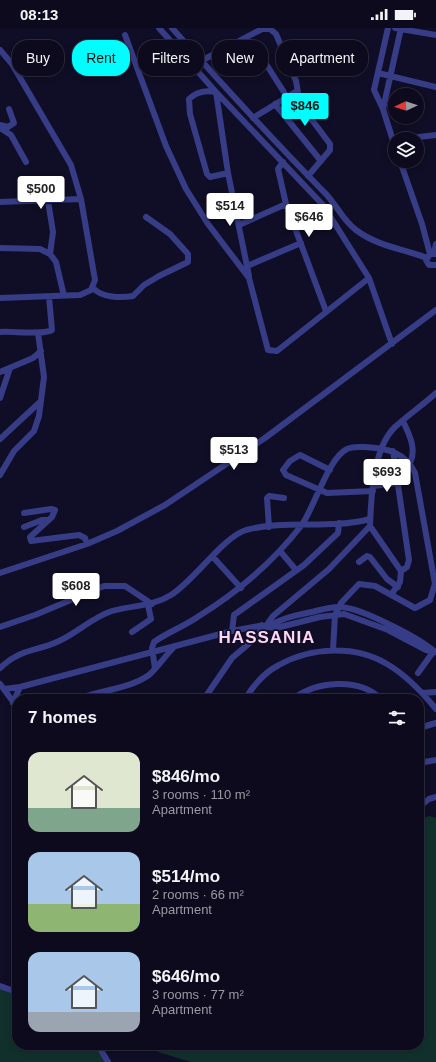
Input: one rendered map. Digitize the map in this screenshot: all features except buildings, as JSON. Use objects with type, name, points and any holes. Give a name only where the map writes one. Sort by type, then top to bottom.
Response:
[{"type":"street","points":[[159,28],[216,92],[323,205],[369,278],[392,344]]},
{"type":"street","points":[[172,28],[182,40]]},
{"type":"street","points":[[241,40],[262,29],[270,28],[276,34],[296,82],[300,104],[330,144],[330,150],[308,176]]},
{"type":"street","points":[[388,28],[374,90],[390,132]]},
{"type":"street","points":[[383,110],[391,77],[399,28],[436,35]]},
{"type":"street","points":[[124,35],[156,114],[166,146],[186,189],[208,224],[249,278]]},
{"type":"street","points":[[0,50],[12,64],[66,155],[81,199],[95,280],[93,288],[85,294],[49,297],[0,298]]},
{"type":"street","points":[[204,65],[308,176],[325,192],[355,230],[380,244],[432,255]]},
{"type":"street","points":[[268,67],[287,97]]},
{"type":"street","points":[[378,73],[436,86]]},
{"type":"street","points":[[216,92],[202,91],[193,95],[190,99],[190,114],[207,174],[210,177],[214,177],[228,173]]},
{"type":"street","points":[[253,118],[297,91]]},
{"type":"street","points":[[216,92],[228,173],[249,278],[268,350],[277,351],[369,278]]},
{"type":"street","points":[[275,104],[321,161]]},
{"type":"street","points":[[0,126],[8,127],[14,123],[9,109]]},
{"type":"street","points":[[0,126],[11,135],[26,162]]},
{"type":"street","points":[[424,136],[436,135]]},
{"type":"street","points":[[283,162],[278,169],[286,204],[326,311]]},
{"type":"street","points":[[402,168],[432,255]]},
{"type":"street","points":[[0,202],[81,199]]},
{"type":"street","points":[[48,201],[53,232],[50,254]]},
{"type":"street","points":[[239,225],[286,204]]},
{"type":"street","points":[[93,288],[100,293],[112,296],[133,296],[144,286],[164,273],[188,262],[188,254],[170,234],[146,217]]},
{"type":"street","points":[[247,266],[301,243]]},
{"type":"street","points":[[434,267],[428,264],[436,244]]},
{"type":"street","points":[[0,247],[40,250],[50,254],[56,262],[64,296]]},
{"type":"street","points":[[0,332],[50,332],[54,328],[49,297]]},
{"type":"street","points":[[0,573],[87,544],[117,531],[165,505],[265,438],[392,344],[435,310]]},
{"type":"street","points":[[0,475],[14,451],[34,431],[39,416],[44,377],[38,333]]},
{"type":"street","points":[[0,372],[33,358],[41,351]]},
{"type":"street","points":[[0,398],[10,368]]},
{"type":"street","points":[[392,595],[398,587],[401,571],[370,526],[373,488],[378,458],[382,447],[391,432],[436,393]]},
{"type":"street","points":[[0,439],[41,400]]},
{"type":"street","points":[[403,421],[413,447],[413,457],[410,463]]},
{"type":"street","points":[[155,668],[152,651],[152,645],[155,641],[198,617],[241,588],[280,551],[302,525],[330,470],[342,451],[349,448],[382,447],[393,451],[410,463],[418,487],[435,584],[430,600],[417,608],[408,605],[375,586],[359,584],[338,607],[335,615],[333,650]]},
{"type":"street","points":[[393,451],[409,560],[407,568],[401,571]]},
{"type":"street","points":[[330,470],[300,455],[290,460],[283,468],[285,474],[331,494],[398,483]]},
{"type":"street","points":[[269,527],[267,498],[269,496],[284,498]]},
{"type":"street","points":[[24,513],[54,509],[53,515],[30,537],[30,540],[79,535],[85,538],[87,544]]},
{"type":"street","points":[[0,668],[22,652],[45,648],[104,614],[129,607],[150,604],[172,595],[239,533],[269,527],[339,523],[370,519]]},
{"type":"street","points":[[24,527],[42,520],[48,520]]},
{"type":"street","points":[[232,630],[234,615],[296,570],[336,536],[340,531],[339,523]]},
{"type":"street","points":[[207,694],[232,658],[259,635],[272,616],[329,569],[370,526]]},
{"type":"street","points":[[280,551],[296,570]]},
{"type":"street","points":[[213,557],[241,588]]},
{"type":"street","points":[[359,562],[369,557],[387,579],[398,587]]},
{"type":"street","points":[[0,627],[41,612],[95,588],[112,585],[125,586],[150,604]]},
{"type":"street","points":[[132,632],[151,620],[150,604]]},
{"type":"street","points":[[1,686],[20,687],[152,651],[174,647],[232,630],[266,626],[296,616],[338,607],[349,609],[435,652],[418,673]]},
{"type":"street","points":[[266,626],[276,628],[344,614],[374,621]]},
{"type":"street","points":[[96,694],[129,685],[149,674],[174,647]]},
{"type":"street","points":[[249,694],[266,675],[279,665],[307,654],[333,650],[372,656],[392,667],[422,692],[436,692]]},
{"type":"street","points":[[302,694],[314,687],[332,684],[360,687],[375,694]]},
{"type":"street","points":[[1,686],[12,701]]},
{"type":"street","points":[[18,694],[20,687]]},
{"type":"street","points":[[424,694],[436,709]]},
{"type":"street","points":[[424,727],[436,723]]},
{"type":"street","points":[[424,762],[436,760]]},
{"type":"street","points":[[424,803],[429,799],[436,797]]},
{"type":"street","points":[[0,986],[12,990]]},
{"type":"street","points":[[101,1050],[108,1062]]},
{"type":"green space","points":[[429,816],[436,818],[436,1062],[191,1062],[158,1052],[157,1050],[424,1050],[424,818]]},
{"type":"green space","points":[[0,985],[12,989],[12,1050],[102,1050],[104,1062],[0,1062]]},
{"type":"district","name":"HASSANIA","points":[[267,637]]}]
